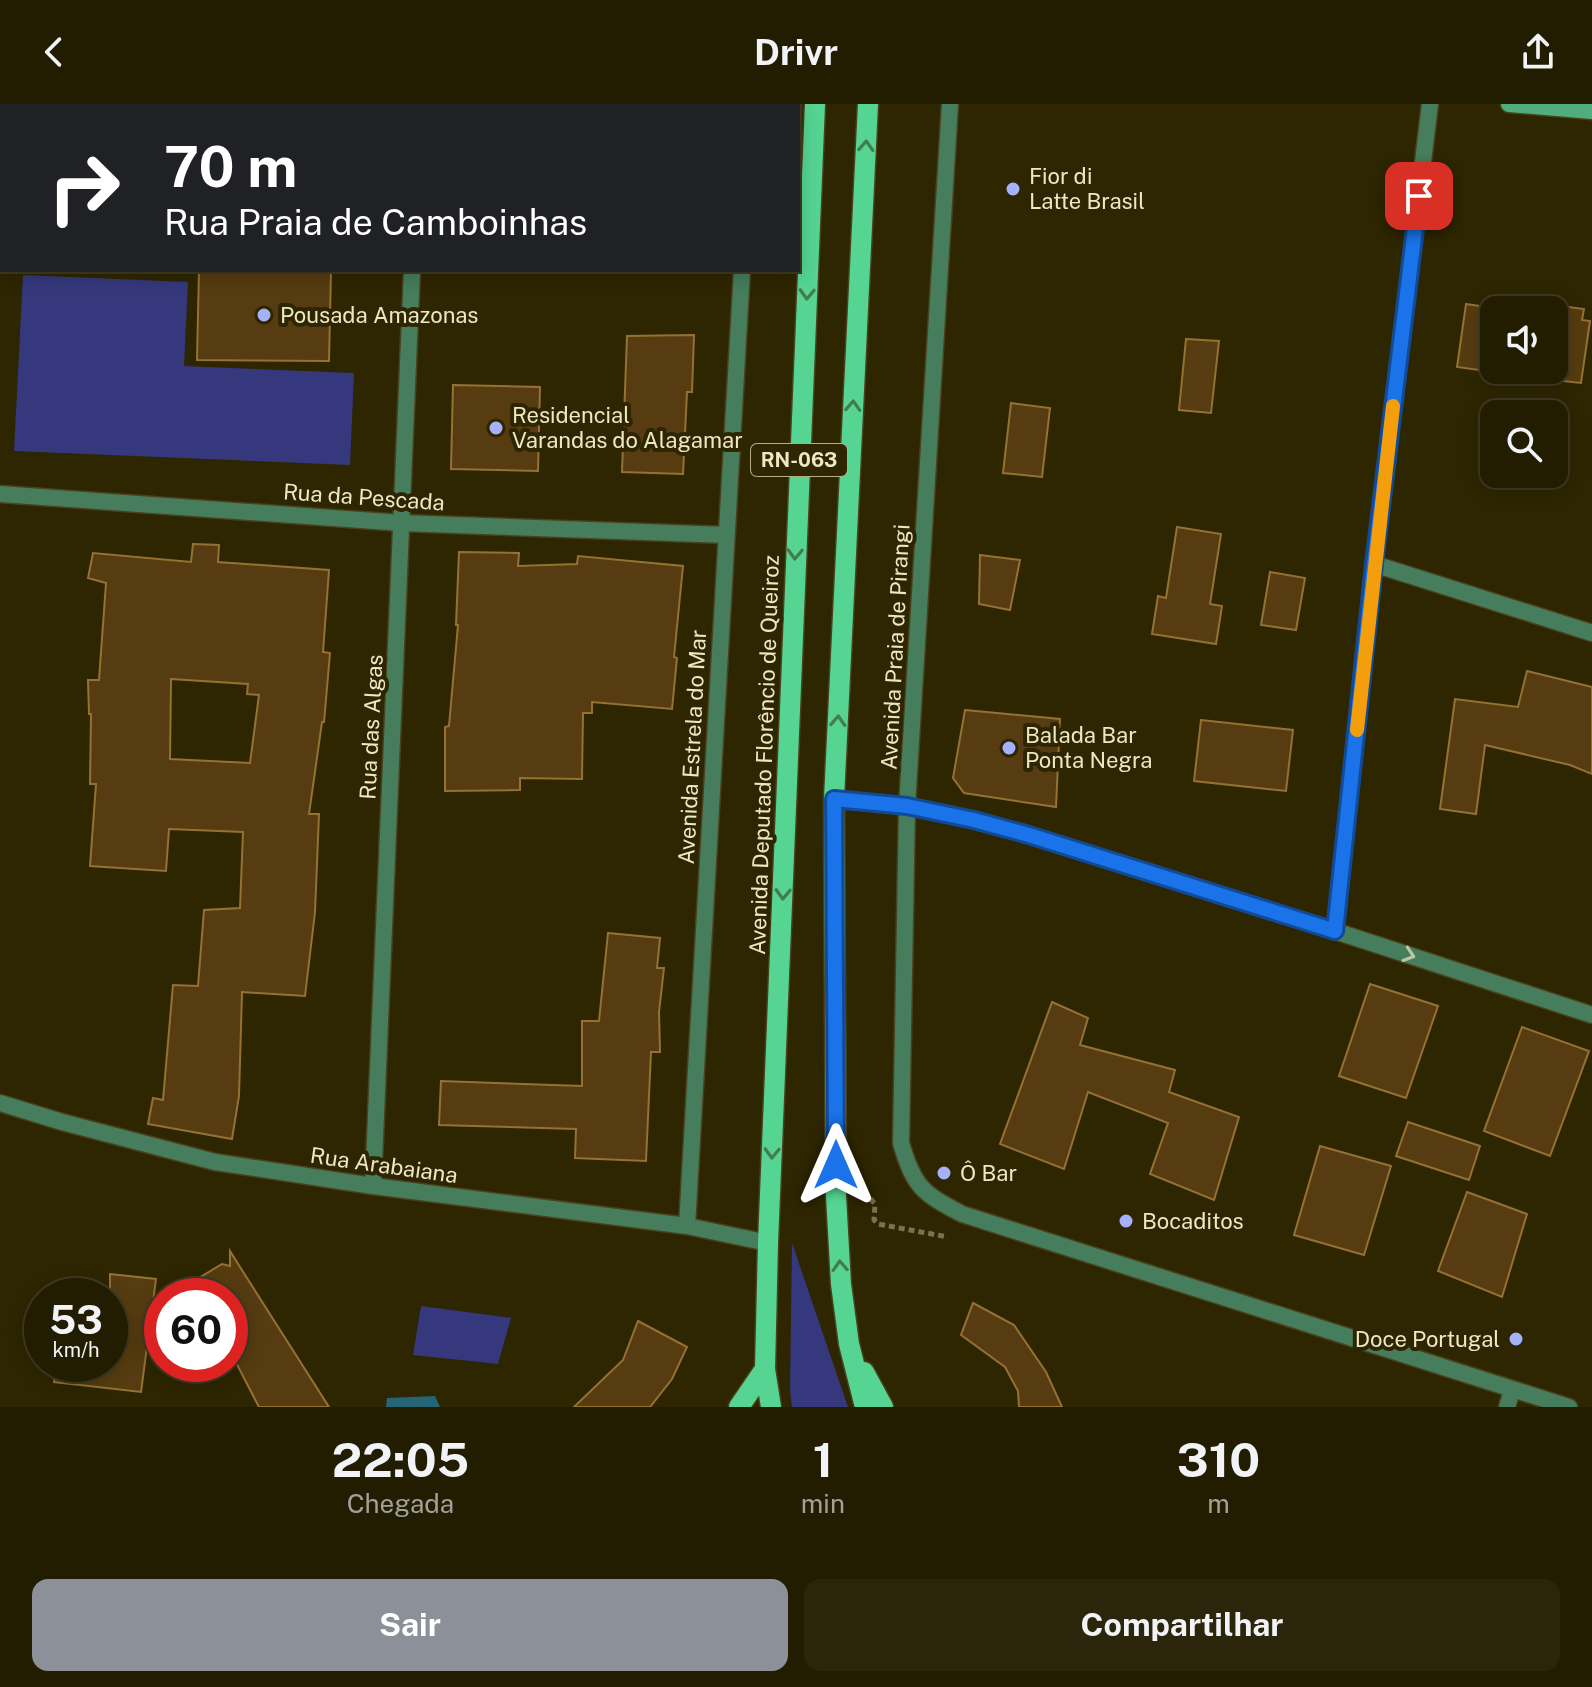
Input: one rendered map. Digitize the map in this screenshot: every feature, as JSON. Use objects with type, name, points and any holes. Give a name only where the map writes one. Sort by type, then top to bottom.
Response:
[{"type":"main road","name":"Avenida Deputado Florêncio de Queiroz","points":[[771,1407],[765,1369],[768,1243],[815,104]]},
{"type":"main road","name":"RN-063","points":[[865,1407],[849,1344],[841,1284],[836,1196],[834,799],[868,104]]},
{"type":"main road","points":[[1509,104],[1592,111]]},
{"type":"main road","points":[[849,1344],[883,1407]]},
{"type":"main road","points":[[739,1407],[765,1369]]},
{"type":"street","name":"Avenida Praia de Pirangi","points":[[950,104],[907,806],[901,1143],[909,1171],[929,1197],[962,1214],[1569,1407]]},
{"type":"street","points":[[1335,931],[1374,564],[1430,104]]},
{"type":"street","name":"Rua das Algas","points":[[373,1186],[412,272]]},
{"type":"street","name":"Avenida Estrela do Mar","points":[[687,1226],[742,272]]},
{"type":"street","name":"Rua da Pescada","points":[[0,494],[402,523],[726,535]]},
{"type":"street","points":[[1374,564],[1592,633]]},
{"type":"street","points":[[834,799],[907,806],[1029,835],[1592,1015]]},
{"type":"street","name":"Rua Arabaiana","points":[[0,1103],[215,1162],[373,1186],[687,1226],[768,1243]]},
{"type":"street","points":[[1507,1407],[1512,1390]]},
{"type":"path","points":[[869,1197],[875,1204],[876,1223],[907,1230],[950,1237],[956,1233],[962,1214]]},
{"type":"shaded area","points":[[23,275],[188,282],[184,366],[354,373],[350,465],[14,451]]},
{"type":"shaded area","points":[[792,1243],[848,1407],[792,1407]]},
{"type":"shaded area","points":[[421,1306],[511,1318],[498,1364],[413,1355]]},
{"type":"water","points":[[435,1396],[440,1407],[386,1407],[387,1398]]},
{"type":"building","name":"Pousada Amazonas","points":[[199,272],[331,272],[329,361],[197,360]]},
{"type":"building","points":[[1466,304],[1480,306],[1480,370],[1457,367]]},
{"type":"building","points":[[1568,307],[1584,309],[1582,320],[1590,321],[1581,383],[1568,382]]},
{"type":"building","points":[[694,335],[692,392],[687,392],[683,474],[622,472],[627,336]]},
{"type":"building","points":[[1186,339],[1219,341],[1211,413],[1179,410]]},
{"type":"building","name":"Residencial Varandas do Alagamar","points":[[453,385],[540,387],[538,471],[451,469]]},
{"type":"building","points":[[1011,403],[1050,408],[1042,477],[1003,473]]},
{"type":"building","points":[[1177,527],[1221,534],[1210,604],[1222,606],[1216,644],[1152,634],[1158,596],[1166,598]]},
{"type":"building","points":[[193,544],[219,545],[218,562],[329,570],[323,652],[330,653],[324,722],[309,814],[319,814],[315,912],[305,996],[242,992],[239,1096],[232,1139],[148,1124],[153,1098],[163,1100],[173,985],[198,986],[204,910],[240,908],[243,832],[169,829],[166,871],[90,866],[96,784],[90,784],[88,680],[99,680],[106,583],[88,578],[93,553],[191,562]],"holes":[[[171,679],[248,684],[247,694],[259,695],[250,763],[170,759]]]},
{"type":"building","points":[[459,552],[519,553],[518,566],[577,564],[578,556],[683,566],[672,709],[592,702],[592,713],[583,713],[582,779],[520,778],[520,790],[445,791],[445,727],[449,726],[458,625]]},
{"type":"building","points":[[980,555],[1020,560],[1010,610],[979,604]]},
{"type":"building","points":[[1270,572],[1305,578],[1296,630],[1261,625]]},
{"type":"building","points":[[1527,671],[1592,687],[1592,774],[1570,765],[1485,745],[1476,814],[1440,809],[1455,699],[1518,707]]},
{"type":"building","name":"Balada Bar Ponta Negra","points":[[965,710],[1060,719],[1056,807],[964,793],[953,778]]},
{"type":"building","points":[[1201,720],[1293,730],[1286,791],[1194,781]]},
{"type":"building","points":[[608,933],[660,938],[657,968],[664,968],[659,1012],[660,1052],[651,1052],[646,1161],[575,1158],[576,1129],[439,1125],[441,1081],[582,1086],[582,1021],[599,1021]]},
{"type":"building","points":[[1370,984],[1438,1006],[1406,1098],[1339,1076]]},
{"type":"building","points":[[1052,1002],[1088,1018],[1080,1045],[1175,1070],[1169,1092],[1239,1117],[1214,1200],[1150,1174],[1168,1123],[1088,1092],[1064,1169],[1000,1144]]},
{"type":"building","points":[[1522,1027],[1589,1051],[1550,1156],[1484,1131]]},
{"type":"building","points":[[1408,1122],[1480,1146],[1469,1180],[1396,1156]]},
{"type":"building","points":[[1320,1146],[1391,1166],[1364,1255],[1294,1235]]},
{"type":"building","points":[[1467,1192],[1527,1214],[1502,1297],[1438,1271]]},
{"type":"building","points":[[230,1251],[247,1278],[199,1278],[222,1264],[230,1266]]},
{"type":"building","points":[[110,1274],[147,1278],[144,1278],[144,1369],[141,1392],[54,1382],[128,1382],[128,1278],[110,1278]]},
{"type":"building","points":[[248,1279],[329,1407],[259,1407],[246,1382]]},
{"type":"building","points":[[973,1303],[1014,1325],[1046,1372],[1062,1407],[1019,1407],[1018,1391],[1005,1367],[961,1335]]},
{"type":"building","points":[[638,1321],[687,1347],[672,1379],[650,1407],[574,1407],[623,1360]]},
{"type":"slow traffic","points":[[1357,730],[1393,406]]},
{"type":"place","name":"Fior di Latte Brasil","points":[[1013,189]]},
{"type":"place","name":"Pousada Amazonas","points":[[264,315]]},
{"type":"place","name":"Residencial Varandas do Alagamar","points":[[496,428]]},
{"type":"place","name":"Balada Bar Ponta Negra","points":[[1009,748]]},
{"type":"place","name":"Ô Bar","points":[[944,1173]]},
{"type":"place","name":"Bocaditos","points":[[1126,1221]]},
{"type":"place","name":"Doce Portugal","points":[[1516,1339]]},
{"type":"route","points":[[836,1165],[834,799],[907,806],[974,820],[1335,931],[1374,564],[1419,196]]}]
